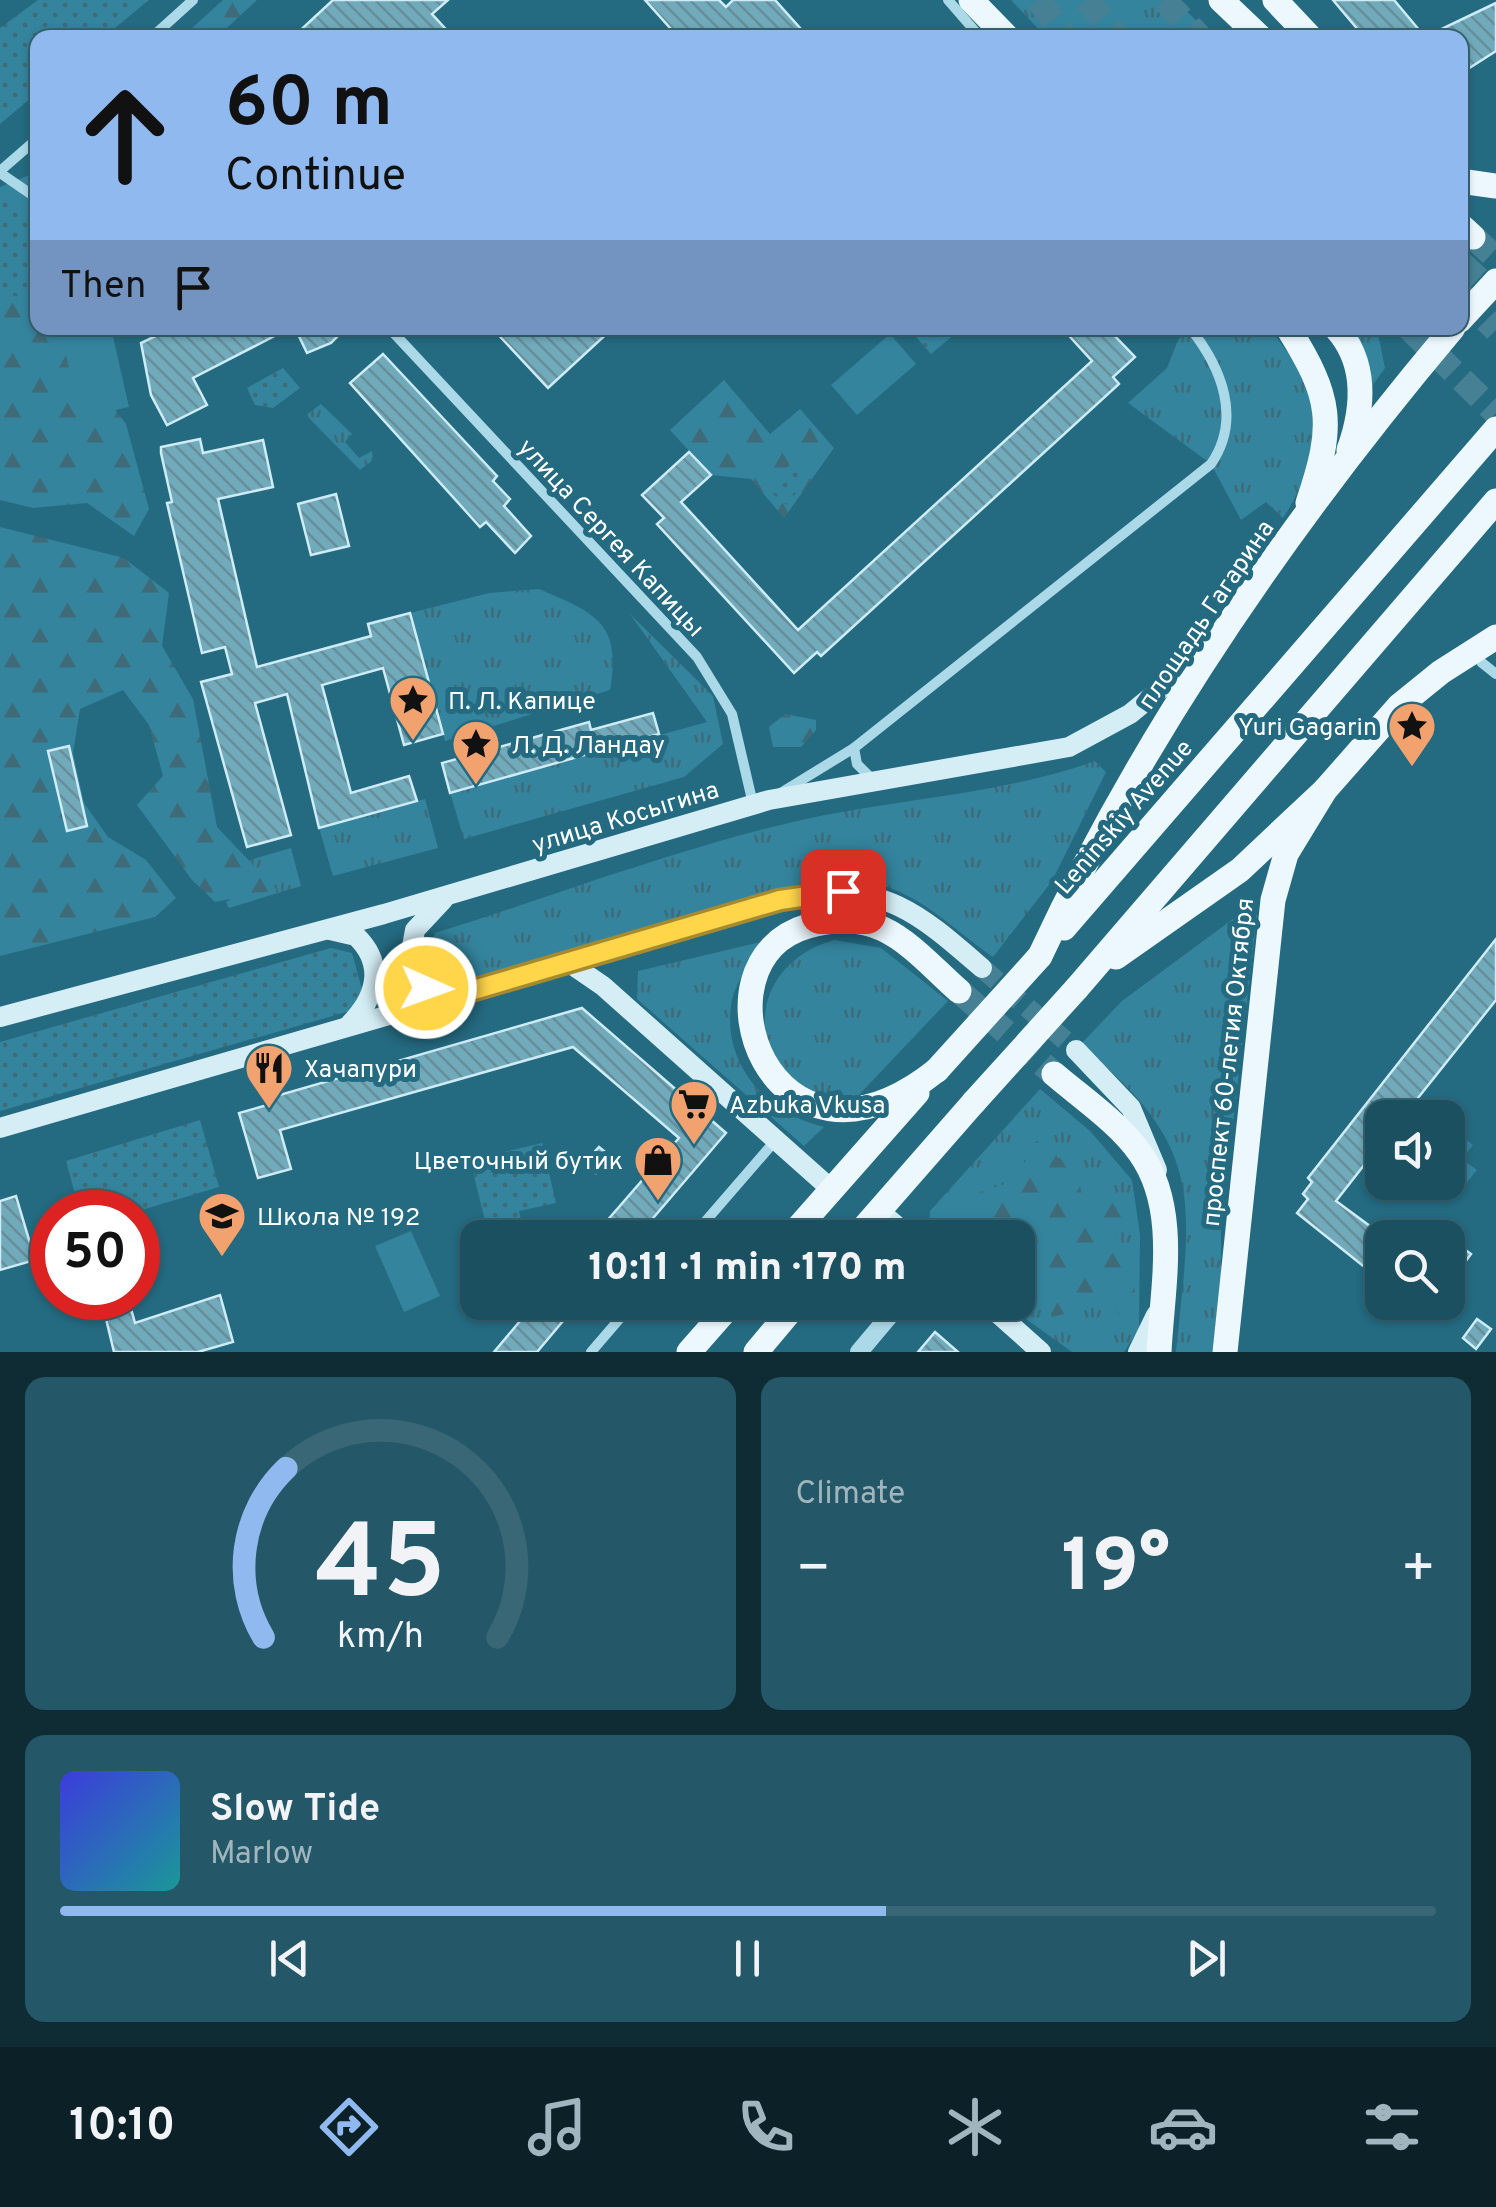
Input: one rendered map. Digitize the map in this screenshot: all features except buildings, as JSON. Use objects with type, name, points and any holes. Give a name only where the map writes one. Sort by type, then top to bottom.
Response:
[{"type":"main road","points":[[971,0],[1000,30]]},
{"type":"main road","points":[[1221,0],[1253,30]]},
{"type":"main road","points":[[1275,0],[1304,30]]},
{"type":"main road","points":[[1468,182],[1496,186]]},
{"type":"main road","points":[[1468,311],[1496,281]]},
{"type":"main road","points":[[1293,335],[1317,373],[1326,408],[1317,479],[1294,535]]},
{"type":"main road","points":[[1330,484],[1347,454],[1360,408],[1358,367],[1343,335]]},
{"type":"main road","name":"площадь Гагарина","points":[[1040,956],[1119,802],[1234,621],[1330,484],[1447,335]]},
{"type":"main road","name":"Leninskiy Avenue","points":[[805,1220],[1040,956],[1496,429]]},
{"type":"main road","points":[[871,1220],[1077,988],[1496,501]]},
{"type":"main road","name":"улица Косыгина","points":[[0,1018],[448,895],[761,802],[1050,752],[1086,741],[1151,699],[1234,621]]},
{"type":"main road","points":[[1077,988],[1240,870],[1325,790],[1399,706],[1440,672],[1496,636]]},
{"type":"main road","points":[[1440,672],[1491,665]]},
{"type":"main road","name":"проспект 60-летия Октября","points":[[1225,1352],[1273,900],[1286,854],[1325,790]]},
{"type":"main road","points":[[0,1128],[802,895],[860,892],[912,911],[982,968]]},
{"type":"main road","points":[[448,895],[415,930],[409,963],[426,988],[460,994]]},
{"type":"main road","points":[[724,917],[784,905],[846,906],[872,917],[959,992]]},
{"type":"main road","points":[[900,940],[885,930],[853,921],[818,923],[785,938],[772,952],[754,986],[750,1021],[753,1041],[772,1076],[787,1090],[830,1108],[852,1111],[890,1101],[937,1070]]},
{"type":"main road","points":[[323,930],[356,936],[375,962],[372,991],[363,1012],[348,1027]]},
{"type":"main road","points":[[568,962],[603,986],[832,1189]]},
{"type":"main road","points":[[1076,1050],[1115,1087],[1145,1133],[1154,1158],[1164,1212],[1159,1352]]},
{"type":"main road","points":[[1054,1074],[1138,1150],[1151,1170],[1164,1212]]},
{"type":"main road","points":[[879,1211],[890,1220]]},
{"type":"main road","points":[[1138,1352],[1152,1328],[1163,1283]]},
{"type":"main road","points":[[689,1352],[717,1320]]},
{"type":"main road","points":[[756,1352],[783,1320]]},
{"type":"main road","points":[[1005,1320],[1041,1352]]},
{"type":"street","points":[[160,30],[194,0]]},
{"type":"street","points":[[948,0],[975,30]]},
{"type":"street","points":[[30,145],[0,172],[30,193]]},
{"type":"street","name":"улица Сергея Капицы","points":[[397,335],[697,657],[732,714],[761,802]]},
{"type":"street","points":[[761,802],[854,748],[1211,464],[1223,447],[1229,422],[1211,358],[1195,335]]},
{"type":"street","points":[[854,748],[858,764],[876,782]]},
{"type":"street","points":[[707,1220],[775,1141]]},
{"type":"street","points":[[592,1352],[619,1320]]},
{"type":"street","points":[[858,1352],[886,1320]]},
{"type":"green space","points":[[38,0],[149,0],[113,30],[30,30],[30,99],[0,124],[0,28]]},
{"type":"green space","points":[[223,0],[257,0],[225,30],[190,30]]},
{"type":"green space","points":[[1011,0],[1175,0],[1206,30],[1039,30]]},
{"type":"green space","points":[[30,175],[30,335],[89,335],[94,382],[126,424],[149,509],[134,536],[87,503],[33,508],[0,500],[0,187]]},
{"type":"green space","points":[[0,188],[30,212],[30,295],[0,297]]},
{"type":"green space","points":[[62,335],[113,335],[129,407],[80,418]]},
{"type":"green space","points":[[889,335],[916,364],[857,415],[831,385]]},
{"type":"green space","points":[[918,335],[954,335],[931,354],[916,337]]},
{"type":"green space","points":[[1183,335],[1274,335],[1296,364],[1314,404],[1315,434],[1304,478],[1283,518],[1266,502],[1241,520],[1211,464],[1128,403],[1167,368]]},
{"type":"green space","points":[[1356,335],[1378,335],[1385,368],[1372,386]]},
{"type":"green space","points":[[283,368],[300,388],[273,408],[255,405],[247,388]]},
{"type":"green space","points":[[724,380],[770,434],[800,409],[834,448],[784,518],[751,479],[711,475],[670,430]]},
{"type":"green space","points":[[321,404],[352,434],[345,442],[359,458],[372,451],[373,460],[360,470],[306,415]]},
{"type":"green space","points":[[793,460],[811,473],[787,505],[770,492]]},
{"type":"green space","points":[[0,527],[124,558],[169,593],[162,646],[193,699],[217,827],[277,890],[215,902],[192,880],[137,805],[163,776],[149,725],[123,690],[80,709],[73,753],[84,803],[108,837],[146,860],[176,898],[155,917],[0,956]]},
{"type":"green space","points":[[539,589],[589,614],[608,634],[613,667],[610,690],[445,741],[410,613],[489,593]]},
{"type":"green space","points":[[630,614],[713,696],[723,744],[684,777],[464,839],[450,793],[707,722]]},
{"type":"green space","points":[[785,714],[816,720],[816,730],[801,747],[773,747],[769,727]]},
{"type":"green space","points":[[1095,761],[1106,772],[1052,881],[993,957],[931,910],[894,889],[847,879],[817,879],[446,987],[433,978],[429,948],[435,933],[706,845],[797,821],[1022,782]]},
{"type":"green space","points":[[425,799],[438,848],[333,876],[319,828]]},
{"type":"green space","points":[[291,848],[301,886],[229,908],[226,902],[248,880],[250,860]]},
{"type":"green space","points":[[1241,913],[1257,915],[1221,1228],[1221,1280],[1212,1352],[1176,1352],[1185,1255],[1182,1181],[1171,1148],[1151,1115],[1080,1045],[1122,1001]]},
{"type":"green space","points":[[769,940],[734,992],[730,1023],[733,1045],[752,1082],[767,1098],[784,1111],[824,1127],[804,1146],[637,999],[638,971]]},
{"type":"green space","points":[[834,940],[881,948],[948,1001],[856,1098],[820,1093],[792,1078],[774,1057],[766,1031],[767,1004],[778,978],[801,955]]},
{"type":"green space","points":[[331,948],[352,953],[363,993],[350,1011],[0,1111],[0,1042]]},
{"type":"green space","points":[[1040,1089],[1090,1131],[1132,1180],[1140,1235],[1139,1329],[1124,1352],[1072,1352],[1028,1320],[1035,1320],[1035,1220],[930,1220],[930,1211]]},
{"type":"green space","points":[[200,1120],[219,1187],[160,1205],[160,1190],[74,1190],[66,1161]]},
{"type":"green space","points":[[1050,1134],[1057,1157],[1075,1165],[1084,1203],[1095,1189],[1127,1214],[1116,1236],[1131,1253],[1137,1315],[1126,1327],[1105,1288],[1099,1306],[1052,1317],[1038,1280],[1035,1281],[1035,1220],[964,1220],[964,1197],[1021,1179],[1029,1145]]},
{"type":"green space","points":[[1465,1139],[1473,1145],[1465,1155]]},
{"type":"green space","points":[[542,1143],[556,1203],[519,1211],[521,1220],[485,1220],[470,1160]]},
{"type":"green space","points":[[1465,1161],[1477,1170],[1465,1185]]},
{"type":"green space","points":[[411,1231],[440,1296],[404,1312],[375,1246]]},
{"type":"tunnel","points":[[1038,0],[1061,30]]},
{"type":"tunnel","points":[[1086,0],[1112,30]]},
{"type":"tunnel","points":[[1164,0],[1193,30]]},
{"type":"tunnel","points":[[1473,237],[1496,258]]},
{"type":"tunnel","points":[[1468,269],[1496,295]]},
{"type":"tunnel","points":[[1468,302],[1496,330]]},
{"type":"tunnel","points":[[1416,335],[1496,413]]},
{"type":"tunnel","points":[[982,968],[1076,1050]]},
{"type":"tunnel","points":[[959,991],[1054,1074]]},
{"type":"place","name":"П. Л. Капице","points":[[413,742]]},
{"type":"place","name":"Yuri Gagarin","points":[[1412,768]]},
{"type":"place","name":"Л. Д. Ландау","points":[[476,786]]},
{"type":"place","name":"Хачапури","points":[[269,1110]]},
{"type":"place","name":"Azbuka Vkusa","points":[[694,1146]]},
{"type":"place","name":"Цветочный бутик","points":[[658,1202]]},
{"type":"place","name":"Школа № 192","points":[[222,1258]]},
{"type":"route","points":[[426,988],[440,994],[460,994],[780,900],[843,891]]}]
